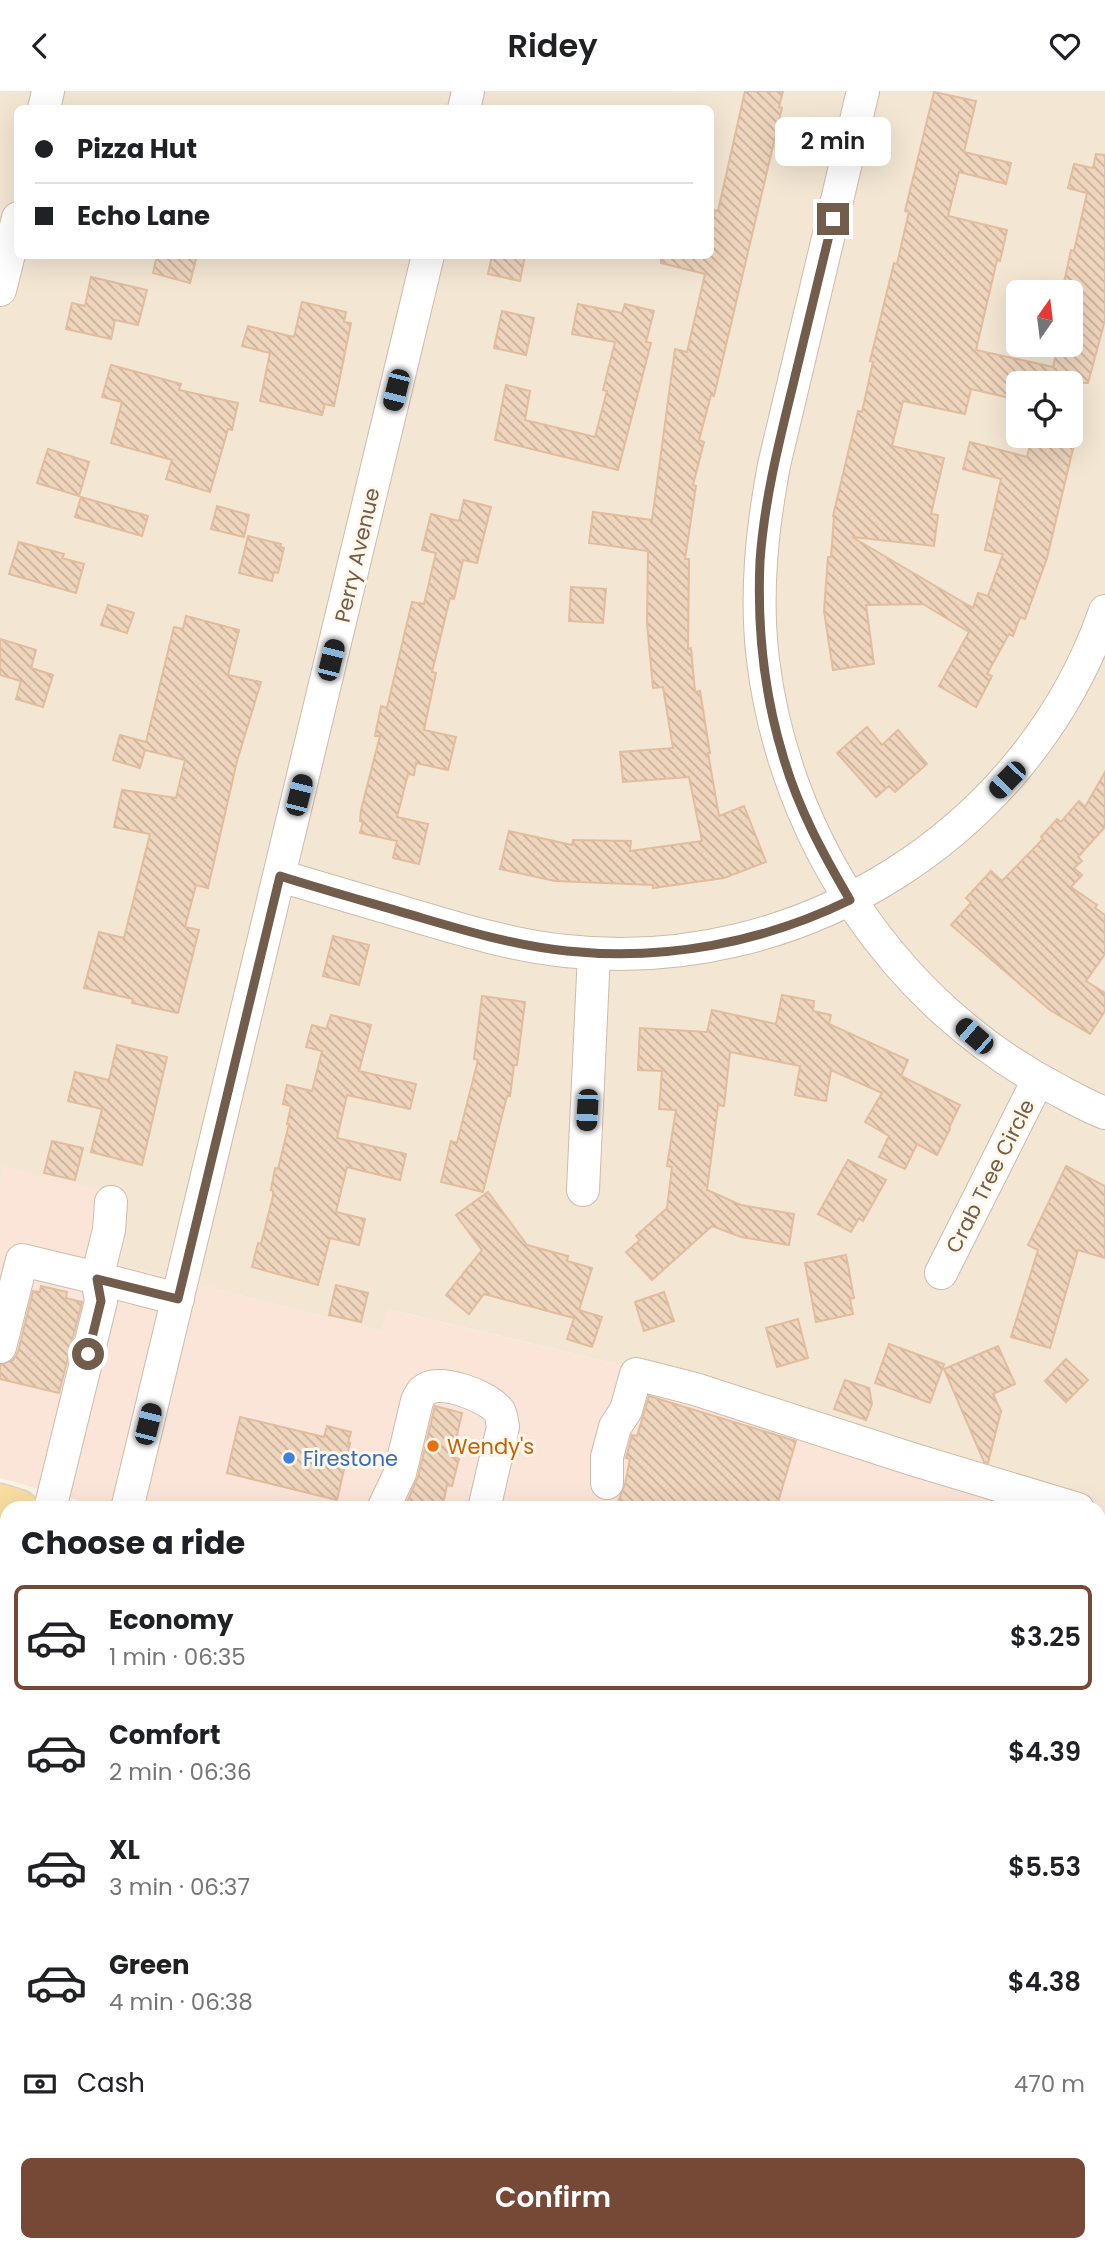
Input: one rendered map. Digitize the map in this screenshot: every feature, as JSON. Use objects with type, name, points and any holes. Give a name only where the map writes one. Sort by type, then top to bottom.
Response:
[{"type":"street","points":[[863,91],[765,513],[760,586],[763,660],[771,708],[783,756],[799,802],[820,847],[850,900],[902,969],[936,1004],[974,1036],[1038,1080],[1105,1113]]},
{"type":"street","points":[[0,290],[14,234]]},
{"type":"street","name":"Perry Avenue","points":[[129,1501],[427,259]]},
{"type":"street","points":[[280,876],[478,934],[521,944],[594,953],[655,953],[699,948],[743,940],[786,927],[850,900],[906,868],[976,812],[1007,780],[1035,745],[1060,707],[1082,668],[1105,611]]},
{"type":"street","points":[[583,1189],[594,953]]},
{"type":"street","name":"Crab Tree Circle","points":[[941,1273],[1038,1080]]},
{"type":"street","points":[[52,1501],[101,1301],[97,1279],[109,1230],[111,1202]]},
{"type":"street","points":[[0,1347],[22,1260],[178,1299]]},
{"type":"street","points":[[617,1458],[636,1374],[695,1389],[1052,1501]]},
{"type":"street","points":[[387,1501],[400,1473],[417,1401],[424,1390],[437,1385],[463,1389],[497,1408],[501,1415],[503,1427],[486,1501]]},
{"type":"shaded area","points":[[0,91],[1105,91],[1105,1501],[1095,1501],[742,1394],[388,1309],[381,1331],[111,1262],[5,1166],[0,1182]]},
{"type":"shaded area","points":[[5,1166],[127,1196],[111,1262],[381,1331],[387,1309],[742,1394],[1095,1501],[81,1501],[0,1478],[0,1182]]},
{"type":"building","points":[[745,91],[783,91],[779,107],[782,108],[714,396],[711,395],[699,440],[704,442],[693,485],[696,486],[685,559],[689,559],[688,649],[691,648],[695,692],[700,691],[719,816],[744,806],[766,862],[724,878],[653,888],[653,885],[555,881],[500,869],[509,831],[572,845],[573,840],[631,841],[630,851],[702,841],[689,777],[623,782],[620,752],[673,748],[663,687],[653,688],[647,623],[648,551],[589,543],[593,512],[652,520],[675,349],[687,352],[705,274],[661,263],[661,259],[714,259],[714,214],[715,210],[718,211]]},
{"type":"building","points":[[934,92],[976,101],[964,152],[1011,163],[1006,184],[959,172],[948,216],[1007,230],[1000,261],[997,260],[976,350],[1053,367],[1055,357],[1083,357],[1083,280],[1065,280],[1087,193],[1068,188],[1074,164],[1093,168],[1096,154],[1105,155],[1105,320],[1088,383],[1083,383],[1083,371],[1006,371],[1006,397],[971,389],[965,414],[903,401],[892,446],[944,458],[931,514],[938,515],[934,546],[852,537],[973,608],[978,593],[988,596],[1003,554],[985,550],[1001,479],[963,469],[970,442],[1027,457],[1029,448],[1073,448],[1047,558],[1025,619],[1020,617],[1013,636],[1009,634],[987,674],[992,676],[976,707],[939,686],[969,632],[923,604],[866,605],[874,664],[833,670],[824,611],[833,516],[858,411],[862,412],[873,362],[870,361],[894,263],[897,264],[909,212],[905,211]]},
{"type":"building","points":[[156,259],[196,259],[190,283],[153,273]]},
{"type":"building","points":[[491,259],[524,259],[520,281],[488,274]]},
{"type":"building","points":[[91,277],[147,290],[138,325],[115,320],[111,339],[66,329],[72,303],[85,306]]},
{"type":"building","points":[[302,302],[346,312],[344,322],[351,323],[334,406],[325,404],[322,415],[260,401],[270,353],[242,346],[248,326],[294,337]]},
{"type":"building","points":[[578,304],[622,313],[625,304],[654,311],[646,342],[651,343],[618,470],[495,440],[506,385],[530,391],[525,420],[595,437],[607,391],[603,390],[615,342],[572,334]]},
{"type":"building","points":[[502,311],[534,318],[526,355],[494,348]]},
{"type":"building","points":[[111,365],[181,384],[179,390],[238,403],[232,430],[228,429],[210,492],[166,479],[172,460],[111,443],[122,402],[102,397]]},
{"type":"building","points":[[48,449],[89,462],[79,496],[37,483]]},
{"type":"building","points":[[81,497],[148,516],[142,536],[75,517]]},
{"type":"building","points":[[464,500],[491,507],[477,563],[463,560],[454,599],[450,598],[432,672],[436,673],[424,730],[456,737],[448,770],[416,763],[414,775],[408,774],[397,817],[428,824],[419,864],[393,858],[397,841],[360,833],[363,822],[360,821],[361,810],[380,736],[375,736],[381,706],[387,708],[412,602],[424,604],[436,553],[422,550],[431,514],[459,521]]},
{"type":"building","points":[[217,506],[249,515],[244,537],[211,529]]},
{"type":"building","points":[[248,536],[281,544],[280,547],[284,548],[278,573],[274,572],[272,581],[239,573]]},
{"type":"building","points":[[19,542],[64,554],[62,558],[84,564],[76,593],[9,574]]},
{"type":"building","points":[[571,587],[606,589],[603,623],[569,621]]},
{"type":"building","points":[[108,605],[134,613],[127,633],[101,625]]},
{"type":"building","points":[[186,616],[239,630],[228,675],[261,682],[237,761],[208,888],[196,885],[185,927],[199,930],[178,1013],[132,1003],[133,999],[84,988],[99,932],[124,938],[150,834],[114,827],[122,790],[176,798],[185,760],[145,750],[140,768],[113,760],[120,735],[146,742],[174,627],[183,629]]},
{"type":"building","points":[[0,639],[36,650],[31,668],[53,675],[43,707],[16,699],[21,681],[0,675]]},
{"type":"building","points":[[867,727],[882,745],[898,730],[927,764],[895,792],[889,786],[876,797],[837,753]]},
{"type":"building","points":[[1105,772],[1105,827],[1078,857],[1082,861],[1074,868],[1082,875],[1071,887],[1097,905],[1095,908],[1105,915],[1105,954],[1086,981],[1105,993],[1105,1011],[1090,1034],[1050,1010],[951,925],[971,903],[966,898],[991,871],[1002,881],[1043,839],[1041,837],[1057,819],[1061,822],[1079,801],[1085,807]]},
{"type":"building","points":[[333,936],[369,945],[359,985],[323,976]]},
{"type":"building","points":[[782,995],[814,1001],[813,1011],[831,1015],[829,1024],[908,1060],[901,1076],[960,1105],[950,1129],[937,1155],[917,1144],[905,1169],[879,1157],[889,1136],[865,1122],[882,1093],[831,1070],[826,1101],[795,1095],[800,1066],[730,1052],[724,1106],[718,1105],[707,1190],[741,1205],[794,1214],[789,1245],[741,1237],[712,1226],[652,1280],[626,1252],[640,1240],[636,1236],[667,1208],[672,1167],[667,1166],[676,1110],[659,1109],[662,1071],[638,1070],[640,1028],[707,1032],[712,1010],[776,1024]]},
{"type":"building","points":[[482,996],[525,1002],[517,1065],[514,1065],[510,1096],[507,1096],[483,1192],[441,1182],[451,1141],[457,1143],[478,1060],[474,1059]]},
{"type":"building","points":[[331,1015],[371,1025],[359,1071],[416,1084],[410,1109],[347,1095],[337,1138],[406,1154],[400,1180],[347,1167],[336,1212],[365,1219],[359,1245],[330,1238],[318,1285],[252,1267],[258,1243],[261,1244],[273,1196],[271,1190],[275,1168],[278,1169],[289,1124],[291,1106],[283,1104],[287,1085],[312,1091],[322,1051],[306,1047],[312,1025],[326,1029]]},
{"type":"building","points":[[117,1045],[167,1057],[142,1165],[91,1152],[102,1109],[68,1101],[75,1072],[109,1080]]},
{"type":"building","points":[[52,1141],[83,1148],[75,1180],[44,1173]]},
{"type":"building","points":[[848,1160],[886,1180],[863,1221],[859,1218],[851,1232],[818,1214]]},
{"type":"building","points":[[1066,1166],[1105,1186],[1105,1258],[1078,1250],[1050,1348],[1011,1337],[1038,1250],[1028,1245]]},
{"type":"building","points":[[488,1192],[527,1245],[568,1256],[567,1261],[592,1268],[579,1310],[602,1317],[592,1347],[567,1339],[574,1318],[484,1294],[469,1314],[446,1295],[482,1250],[456,1215]]},
{"type":"building","points":[[846,1255],[854,1298],[850,1299],[853,1314],[816,1322],[805,1263]]},
{"type":"building","points":[[336,1285],[368,1293],[361,1322],[329,1315]]},
{"type":"building","points":[[41,1286],[67,1292],[66,1298],[82,1302],[59,1393],[0,1379],[0,1365],[13,1360],[18,1352],[33,1291],[40,1292]]},
{"type":"building","points":[[664,1292],[674,1321],[644,1331],[635,1302]]},
{"type":"building","points":[[798,1319],[808,1358],[777,1367],[766,1328]]},
{"type":"building","points":[[889,1344],[944,1364],[930,1403],[875,1383]]},
{"type":"building","points":[[998,1346],[1015,1384],[993,1394],[1001,1411],[988,1463],[984,1462],[944,1369]]},
{"type":"building","points":[[1066,1359],[1088,1380],[1066,1402],[1045,1381]]},
{"type":"building","points":[[845,1380],[869,1388],[872,1404],[866,1420],[834,1409]]},
{"type":"building","points":[[649,1396],[796,1441],[778,1501],[618,1501],[625,1484],[630,1459],[626,1458],[632,1435],[637,1436]]},
{"type":"building","name":"Wendy's","points":[[435,1406],[462,1413],[452,1457],[459,1459],[452,1486],[447,1485],[444,1501],[408,1501],[418,1477]]},
{"type":"building","name":"Firestone","points":[[240,1417],[324,1437],[327,1426],[351,1432],[337,1500],[227,1473]]},
{"type":"place","name":"Wendy's","points":[[433,1446]]},
{"type":"place","name":"Firestone","points":[[289,1458]]},
{"type":"route","points":[[88,1354],[101,1301],[97,1279],[178,1299],[280,876],[478,934],[521,944],[594,953],[655,953],[743,940],[786,927],[850,900],[820,847],[799,802],[783,756],[763,660],[760,611],[760,562],[765,513],[833,219]]}]
